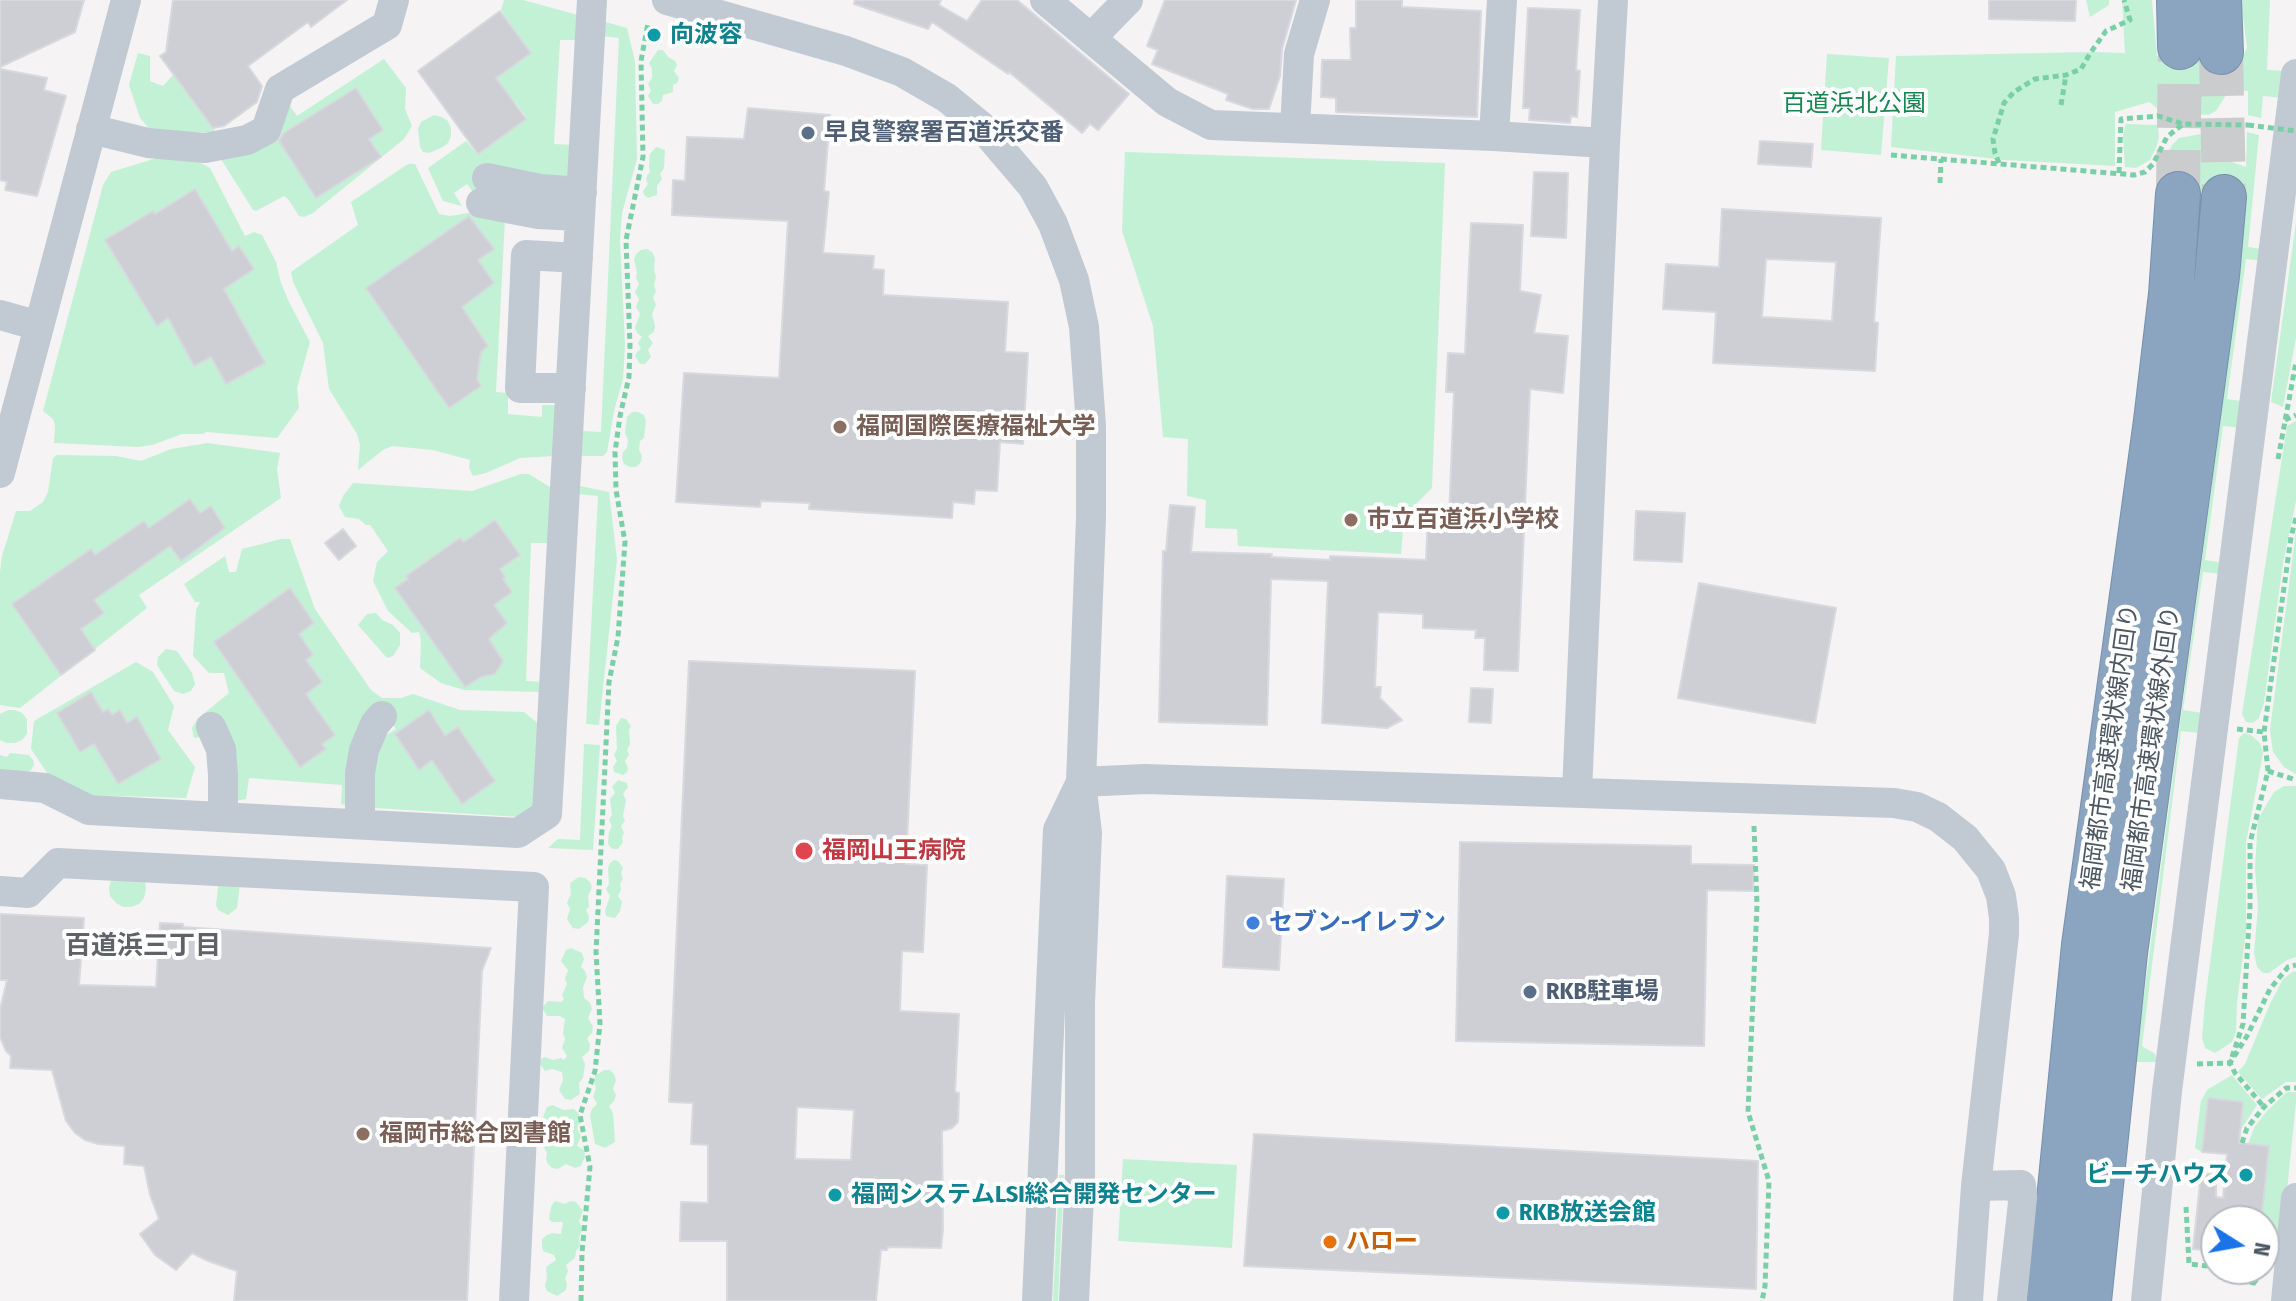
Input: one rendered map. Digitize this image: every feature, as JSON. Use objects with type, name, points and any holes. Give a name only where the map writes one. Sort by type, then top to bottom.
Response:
[{"type":"highway","points":[[2179,0],[2201,49],[2219,0]]},
{"type":"highway","name":"福岡都市高速環状線内回り","points":[[2049,1301],[2084,945],[2160,389],[2178,194]]},
{"type":"highway","name":"福岡都市高速環状線外回り","points":[[2089,1301],[2125,953],[2217,276],[2224,197]]},
{"type":"street","points":[[0,473],[126,0]]},
{"type":"street","points":[[91,129],[148,143],[205,148],[247,140],[266,130],[280,89],[387,25],[394,0]]},
{"type":"street","points":[[0,784],[45,788],[89,810],[518,833],[547,814],[592,0]]},
{"type":"street","points":[[1045,0],[1167,102],[1211,125],[1605,143]]},
{"type":"street","points":[[1092,37],[1128,0]]},
{"type":"street","points":[[1295,128],[1299,54],[1315,0]]},
{"type":"street","points":[[1494,136],[1502,0]]},
{"type":"street","points":[[1577,792],[1613,0]]},
{"type":"street","points":[[686,2],[846,51],[902,72],[947,98],[981,126],[1033,187],[1053,224],[1074,280],[1084,327],[1091,426],[1091,517],[1081,782],[1087,833],[1080,1003],[1080,1175],[1074,1301]]},
{"type":"street","points":[[2146,1301],[2167,1091],[2296,74]]},
{"type":"street","points":[[484,190],[540,189],[581,204]]},
{"type":"street","points":[[571,388],[520,388],[526,255],[578,258]]},
{"type":"street","points":[[0,315],[39,326]]},
{"type":"street","points":[[360,824],[360,773],[364,750],[375,724],[382,716]]},
{"type":"street","points":[[211,727],[221,749],[223,817]]},
{"type":"street","points":[[1081,782],[1145,779],[1894,803],[1917,807],[1938,817],[1965,838],[1991,870],[2001,896],[2004,918],[1976,1186],[1968,1301]]},
{"type":"street","points":[[1037,1301],[1058,830],[1081,782]]},
{"type":"street","points":[[0,891],[28,893],[58,863],[534,887],[514,1301]]},
{"type":"street","points":[[1976,1186],[2021,1185],[2023,1203],[2012,1301]]},
{"type":"street","points":[[2286,1301],[2296,1198]]},
{"type":"path","points":[[2000,164],[1993,139],[2004,103],[2014,92],[2035,79],[2066,75],[2081,69],[2106,31],[2130,20],[2124,0]]},
{"type":"path","points":[[581,1301],[590,1167],[580,1115],[595,1071],[600,1024],[596,952],[609,682],[618,637],[625,542],[616,490],[615,452],[629,377],[626,240],[643,157],[641,61],[648,23]]},
{"type":"path","points":[[2061,105],[2066,75]]},
{"type":"path","points":[[2119,173],[2121,119],[2158,116],[2183,124],[2259,125],[2296,131]]},
{"type":"path","points":[[1891,155],[2134,175],[2145,172],[2153,164],[2167,137],[2183,124]]},
{"type":"path","points":[[1940,183],[1941,159]]},
{"type":"path","points":[[2264,1107],[2230,1063],[2243,1024],[2250,906],[2250,843],[2268,771],[2264,732],[2296,518]]},
{"type":"path","points":[[2268,771],[2296,780]]},
{"type":"path","points":[[1754,823],[1757,905],[1748,1112],[1769,1181],[1762,1301]]},
{"type":"path","points":[[2230,1063],[2270,989],[2288,967],[2296,965]]},
{"type":"path","points":[[2192,1065],[2230,1063]]},
{"type":"path","points":[[2242,1143],[2247,1128],[2264,1107],[2286,1088],[2296,1088]]},
{"type":"green space","points":[[504,0],[523,0],[578,15],[578,40],[560,40],[554,144],[572,145],[569,178],[543,176],[483,163],[476,196],[467,184],[454,193],[462,206],[443,201],[428,168],[466,141],[477,154],[526,117],[516,103],[513,105],[494,78],[530,52],[501,10]]},
{"type":"green space","points":[[2086,0],[2109,0],[2109,5],[2090,17]]},
{"type":"green space","points":[[2122,0],[2152,0],[2157,56],[2243,56],[2247,48],[2241,0],[2270,0],[2267,70],[2286,71],[2283,98],[2263,96],[2261,118],[2248,115],[2248,91],[2236,90],[2226,95],[2216,111],[2208,115],[2157,108],[2149,102],[2115,112],[2115,166],[2005,160],[1891,147],[1896,56],[2125,53]]},
{"type":"green space","points":[[602,21],[627,28],[635,61],[637,159],[622,213],[620,240],[625,345],[623,379],[607,452],[603,456],[583,456],[580,453],[581,431],[601,432],[619,38],[602,36]]},
{"type":"green space","points":[[658,50],[663,50],[675,61],[674,71],[679,78],[673,85],[673,92],[663,95],[658,104],[653,104],[648,96],[651,91],[648,84],[652,78],[649,63]]},
{"type":"green space","points":[[138,53],[150,56],[150,81],[163,86],[174,74],[216,132],[152,132],[140,118],[129,85]]},
{"type":"green space","name":"百道浜北公園","points":[[1827,54],[1889,58],[1881,155],[1821,150]]},
{"type":"green space","points":[[384,59],[406,88],[405,109],[412,126],[404,139],[313,213],[299,216],[284,196],[253,210],[221,159],[286,100],[297,116]]},
{"type":"green space","points":[[434,115],[448,121],[451,136],[443,147],[429,153],[423,152],[418,129],[421,122]]},
{"type":"green space","points":[[2126,124],[2158,125],[2159,138],[2150,160],[2136,168],[2125,167],[2123,134]]},
{"type":"green space","points":[[2247,132],[2259,135],[2248,247],[2269,250],[2267,261],[2246,259],[2227,399],[2247,402],[2244,428],[2223,426],[2205,560],[2225,563],[2223,574],[2203,572],[2183,710],[2202,713],[2199,733],[2181,731],[2142,1046],[2155,1054],[2158,1062],[2135,1062],[2220,424],[2245,204],[2241,198],[2161,194],[2156,200],[2157,172],[2179,138],[2201,134],[2216,141],[2232,162],[2246,167]]},
{"type":"green space","points":[[656,147],[665,150],[664,168],[657,195],[648,198],[643,191],[648,184],[650,154]]},
{"type":"green space","points":[[1125,152],[1445,163],[1432,488],[1404,516],[1401,554],[1238,546],[1237,529],[1205,528],[1206,500],[1187,496],[1188,439],[1163,437],[1153,326],[1122,231]]},
{"type":"green space","points":[[157,158],[191,158],[210,168],[245,236],[254,232],[262,235],[276,262],[289,302],[310,342],[297,388],[299,408],[277,438],[206,432],[182,434],[138,447],[54,443],[53,419],[43,411],[103,185],[111,172]]},
{"type":"green space","points":[[408,164],[415,164],[439,214],[450,216],[480,211],[505,219],[496,392],[508,393],[508,414],[542,417],[542,405],[557,405],[555,456],[520,458],[473,476],[469,468],[470,460],[433,450],[392,446],[358,470],[360,445],[357,434],[329,389],[323,343],[291,272],[358,225],[351,202]]},
{"type":"green space","points":[[2296,222],[2296,338],[2283,407],[2271,402]]},
{"type":"green space","points":[[647,249],[655,258],[656,291],[653,298],[656,305],[652,314],[655,326],[654,332],[648,336],[653,343],[648,350],[651,357],[645,364],[640,364],[635,356],[641,349],[638,343],[642,337],[635,328],[640,314],[636,307],[639,299],[635,292],[639,284],[634,260],[636,254]]},
{"type":"green space","points":[[632,412],[644,415],[646,421],[644,438],[640,441],[641,462],[636,467],[624,464],[622,458],[628,440],[625,433],[627,417]]},
{"type":"green space","points":[[2296,421],[2296,501],[2283,563],[2264,703],[2259,718],[2253,723],[2246,722],[2242,714],[2287,426]]},
{"type":"green space","points":[[208,443],[280,453],[277,469],[281,498],[139,595],[147,608],[20,708],[0,705],[2,556],[16,511],[30,511],[43,502],[48,492],[53,458],[57,455],[116,456],[141,461],[171,449]]},
{"type":"green space","points":[[529,474],[553,489],[549,543],[531,543],[526,681],[543,682],[543,689],[539,692],[464,690],[441,683],[420,668],[419,632],[412,633],[388,611],[373,581],[377,562],[388,551],[370,525],[345,517],[339,506],[353,483],[472,491]]},
{"type":"green space","points":[[580,486],[609,492],[617,559],[599,725],[586,724],[598,496],[576,494]]},
{"type":"green space","points":[[2296,531],[2296,774],[2284,767],[2273,752],[2270,730]]},
{"type":"green space","points":[[290,539],[315,609],[371,690],[382,698],[401,698],[413,694],[460,710],[524,712],[540,725],[538,801],[520,817],[375,808],[374,750],[384,736],[396,729],[377,702],[355,735],[347,805],[341,804],[342,785],[249,778],[246,799],[236,801],[200,737],[194,738],[192,728],[197,719],[229,693],[224,673],[209,673],[193,656],[196,610],[200,602],[195,602],[184,584],[225,556],[229,572],[236,572],[242,549]]},
{"type":"green space","points":[[376,613],[400,633],[400,645],[393,656],[387,658],[358,625],[367,614]]},
{"type":"green space","points":[[166,649],[177,651],[192,673],[195,684],[191,691],[183,694],[174,691],[157,665],[158,657]]},
{"type":"green space","points":[[136,662],[153,672],[174,706],[168,730],[195,767],[186,798],[84,795],[50,777],[31,749],[34,721]]},
{"type":"green space","points":[[8,710],[22,713],[27,719],[27,734],[15,743],[0,740],[0,714]]},
{"type":"green space","points":[[621,718],[631,726],[629,755],[625,761],[628,768],[623,775],[614,772],[613,767],[617,761],[614,755],[617,749],[616,726]]},
{"type":"green space","points":[[2244,733],[2260,743],[2263,753],[2246,843],[2246,931],[2236,1032],[2232,1042],[2215,1053],[2205,1048],[2202,1038],[2205,1002],[2239,738]]},
{"type":"green space","points":[[584,744],[600,745],[593,850],[548,848],[558,839],[580,840]]},
{"type":"green space","points":[[10,753],[29,755],[34,765],[31,770],[0,774],[0,755],[7,757]]},
{"type":"green space","points":[[618,780],[627,783],[628,787],[623,794],[626,800],[625,821],[621,826],[623,842],[618,849],[613,849],[608,842],[612,826],[609,820],[612,815],[610,799],[615,793],[612,787]]},
{"type":"green space","points":[[2284,786],[2296,786],[2296,957],[2269,973],[2263,973],[2257,967],[2254,953],[2258,907],[2255,868],[2258,819],[2274,792]]},
{"type":"green space","points":[[614,860],[623,868],[618,896],[622,902],[615,918],[606,916],[605,911],[610,896],[606,889],[609,884],[608,868]]},
{"type":"green space","points":[[579,877],[585,878],[592,887],[586,910],[588,922],[579,929],[573,928],[567,919],[570,909],[567,903],[571,894],[570,883]]},
{"type":"green space","points":[[111,880],[145,881],[144,898],[139,904],[123,907],[110,896]]},
{"type":"green space","points":[[219,880],[240,884],[237,908],[228,915],[218,910],[216,905]]},
{"type":"green space","points":[[571,948],[582,953],[584,959],[581,967],[587,977],[583,987],[584,998],[592,1009],[588,1018],[593,1027],[587,1038],[589,1051],[582,1057],[585,1064],[579,1083],[580,1094],[571,1100],[565,1099],[559,1090],[562,1072],[552,1069],[545,1071],[540,1064],[545,1057],[564,1060],[567,1056],[562,1048],[565,1019],[547,1016],[542,1008],[548,1001],[561,1002],[564,999],[562,995],[568,970],[561,961],[566,950]]},
{"type":"green space","points":[[2294,971],[2296,1082],[2286,1082],[2262,1099],[2238,1072],[2245,1064],[2283,979]]},
{"type":"green space","points":[[610,1070],[616,1080],[613,1089],[616,1095],[609,1106],[613,1113],[615,1142],[605,1148],[595,1144],[590,1115],[597,1104],[593,1097],[595,1076]]},
{"type":"green space","points":[[2232,1075],[2257,1105],[2240,1131],[2242,1102],[2208,1099],[2202,1152],[2195,1148],[2201,1101],[2207,1090]]},
{"type":"green space","points":[[2287,1092],[2296,1092],[2280,1260],[2280,1205],[2263,1205],[2269,1146],[2248,1144],[2254,1128]]},
{"type":"green space","points":[[553,1105],[563,1110],[574,1109],[581,1119],[577,1128],[581,1136],[577,1146],[584,1150],[585,1156],[581,1166],[575,1168],[566,1164],[558,1169],[548,1164],[547,1152],[541,1143],[547,1132],[543,1117],[547,1107]]},
{"type":"green space","points":[[1123,1159],[1237,1165],[1232,1248],[1118,1241]]},
{"type":"green space","points":[[1059,1175],[1064,1175],[1058,1301],[1053,1301]]},
{"type":"green space","points":[[555,1201],[564,1204],[576,1202],[583,1211],[579,1221],[583,1229],[579,1237],[580,1246],[575,1258],[566,1265],[566,1290],[557,1296],[547,1291],[545,1286],[546,1267],[556,1260],[554,1255],[543,1251],[542,1245],[542,1239],[547,1235],[561,1234],[563,1222],[549,1219]]},
{"type":"building","points":[[0,0],[84,0],[75,32],[0,67]]},
{"type":"building","points":[[173,0],[347,0],[311,27],[308,22],[248,66],[262,86],[257,102],[224,126],[213,128],[160,56],[166,52]]},
{"type":"building","points":[[855,0],[941,0],[939,5],[967,21],[982,0],[1017,0],[1129,94],[1098,130],[1090,124],[1082,133],[1009,72],[932,22],[928,29],[854,4]]},
{"type":"building","points":[[1165,0],[1296,0],[1282,49],[1280,76],[1269,109],[1253,109],[1226,100],[1228,94],[1152,64],[1158,50],[1147,46]]},
{"type":"building","points":[[1356,0],[1402,0],[1402,7],[1481,11],[1477,117],[1336,112],[1336,98],[1321,97],[1322,60],[1351,60],[1350,28],[1356,28]]},
{"type":"building","points":[[1989,0],[2076,0],[2075,21],[1989,19]]},
{"type":"building","points":[[1528,8],[1580,10],[1577,117],[1571,116],[1570,123],[1529,120],[1530,108],[1523,108]]},
{"type":"building","points":[[500,11],[531,53],[496,78],[526,119],[478,154],[418,71]]},
{"type":"building","points":[[0,69],[47,78],[44,90],[66,96],[37,196],[5,190],[7,182],[0,180]]},
{"type":"building","points":[[356,88],[383,130],[369,139],[381,157],[316,198],[279,141],[284,133]]},
{"type":"building","name":"福岡国際医療福祉大学","points":[[748,108],[830,115],[824,191],[829,192],[823,253],[874,256],[873,269],[884,270],[883,295],[1008,302],[1005,352],[1028,353],[1023,444],[1000,442],[997,491],[975,490],[974,504],[953,502],[952,518],[809,509],[810,503],[761,501],[760,507],[676,502],[684,373],[779,378],[788,221],[672,215],[673,180],[685,181],[687,137],[744,139]]},
{"type":"building","points":[[1760,141],[1813,144],[1811,167],[1758,164]]},
{"type":"building","points":[[1534,172],[1568,173],[1566,238],[1531,236]]},
{"type":"building","points":[[195,189],[232,251],[239,246],[254,269],[224,289],[265,363],[226,384],[211,357],[194,366],[168,318],[157,326],[105,240]]},
{"type":"building","points":[[1722,209],[1881,218],[1874,322],[1878,323],[1875,371],[1713,363],[1716,312],[1663,309],[1666,264],[1719,267]],"holes":[[[1766,259],[1836,262],[1832,321],[1762,317]]]},
{"type":"building","points":[[469,216],[494,249],[478,260],[494,283],[462,307],[488,346],[481,352],[477,379],[481,386],[449,408],[366,288]]},
{"type":"building","points":[[1471,223],[1523,225],[1520,291],[1541,295],[1534,333],[1568,336],[1563,393],[1530,389],[1518,671],[1484,670],[1485,638],[1475,638],[1476,630],[1423,628],[1423,614],[1378,612],[1375,687],[1381,687],[1380,698],[1402,720],[1387,728],[1322,723],[1328,581],[1271,579],[1267,725],[1159,722],[1163,551],[1166,551],[1170,505],[1195,507],[1191,552],[1272,554],[1271,557],[1330,560],[1330,556],[1426,560],[1428,518],[1449,519],[1454,392],[1446,392],[1448,353],[1465,354]]},
{"type":"building","points":[[190,499],[200,513],[211,506],[225,528],[181,561],[170,546],[94,600],[104,613],[81,629],[95,650],[61,675],[12,604],[91,549],[95,555],[144,521],[149,528]]},
{"type":"building","points":[[1636,511],[1685,513],[1682,562],[1634,560]]},
{"type":"building","points":[[495,520],[520,555],[500,569],[512,592],[494,605],[507,623],[489,639],[503,661],[495,674],[481,677],[465,687],[395,588],[408,579],[406,576],[460,538],[464,542]]},
{"type":"building","points":[[343,529],[356,546],[339,560],[325,543]]},
{"type":"building","points":[[1699,583],[1836,608],[1815,723],[1678,698]]},
{"type":"building","points":[[290,588],[314,623],[299,634],[313,655],[306,660],[322,682],[306,694],[335,735],[322,744],[326,749],[300,767],[214,642]]},
{"type":"building","points":[[689,661],[915,671],[906,864],[927,865],[923,952],[902,951],[900,1011],[959,1014],[955,1092],[959,1093],[958,1122],[942,1131],[941,1248],[888,1247],[881,1250],[876,1301],[727,1301],[727,1241],[680,1241],[681,1202],[708,1203],[708,1145],[691,1144],[693,1103],[669,1102]],"holes":[[[797,1107],[854,1110],[851,1160],[795,1159]]]},
{"type":"building","points":[[1471,688],[1493,689],[1491,723],[1469,722]]},
{"type":"building","points":[[91,692],[103,712],[108,709],[112,715],[120,710],[127,723],[137,717],[161,759],[118,784],[94,744],[80,752],[57,713]]},
{"type":"building","points":[[429,710],[445,736],[458,727],[495,781],[462,804],[432,760],[419,770],[395,734]]},
{"type":"building","points":[[1460,842],[1691,846],[1691,864],[1754,865],[1753,891],[1707,890],[1704,1046],[1456,1041]]},
{"type":"building","name":"セブン-イレブン","points":[[1227,876],[1284,879],[1279,970],[1223,967]]},
{"type":"building","points":[[0,914],[84,918],[79,985],[156,987],[160,923],[491,948],[482,971],[467,1301],[234,1301],[237,1271],[192,1253],[176,1270],[155,1255],[140,1234],[159,1219],[144,1166],[124,1164],[125,1146],[98,1144],[75,1133],[66,1121],[52,1070],[10,1068],[11,1056],[0,1037],[0,1010],[7,980],[0,980]]},
{"type":"building","name":"ビーチハウス","points":[[2208,1098],[2243,1102],[2239,1143],[2269,1146],[2263,1205],[2200,1205],[2200,1250],[2193,1249],[2201,1174],[2216,1174],[2216,1197],[2223,1198],[2227,1154],[2202,1152]]},
{"type":"building","name":"RKB放送会館","points":[[1254,1134],[1758,1161],[1756,1289],[1244,1266]]},
{"type":"tunnel","points":[[2178,194],[2180,47]]},
{"type":"tunnel","points":[[2221,52],[2224,197]]},
{"type":"place","name":"向波容","points":[[654,35]]},
{"type":"place","name":"早良警察署百道浜交番","points":[[808,133]]},
{"type":"place","name":"福岡国際医療福祉大学","points":[[840,427]]},
{"type":"place","name":"市立百道浜小学校","points":[[1351,520]]},
{"type":"place","name":"福岡山王病院","points":[[804,851]]},
{"type":"place","name":"セブン-イレブン","points":[[1253,923]]},
{"type":"place","name":"RKB駐車場","points":[[1530,992]]},
{"type":"place","name":"福岡市総合図書館","points":[[363,1134]]},
{"type":"place","name":"ビーチハウス","points":[[2246,1175]]},
{"type":"place","name":"福岡システムLSI総合開発センター","points":[[835,1195]]},
{"type":"place","name":"RKB放送会館","points":[[1503,1213]]},
{"type":"place","name":"ハロー","points":[[1330,1242]]},
{"type":"district","name":"百道浜三丁目","points":[[143,947]]}]
